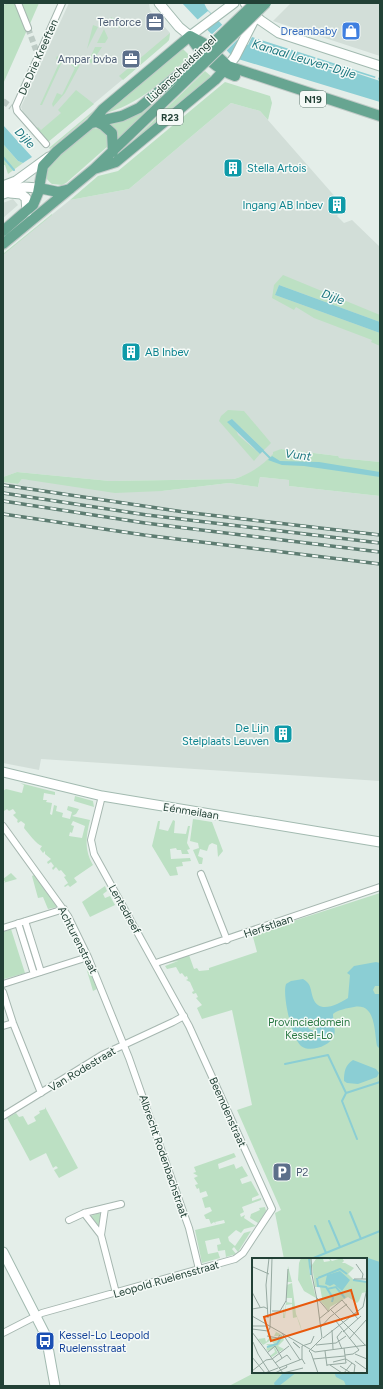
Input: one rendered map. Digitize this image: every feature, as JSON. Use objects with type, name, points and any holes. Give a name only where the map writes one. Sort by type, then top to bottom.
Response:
[{"type":"main road","name":"Lüdenscheidsingel","points":[[94,123],[122,116],[139,108],[195,66],[266,3]]},
{"type":"main road","name":"Lüdenscheidsingel","points":[[113,152],[195,66],[255,9]]},
{"type":"main road","name":"N19","points":[[190,36],[203,43],[226,69],[380,116]]},
{"type":"main road","name":"R23","points":[[41,172],[43,166],[57,151],[94,123],[103,109],[190,36]]},
{"type":"main road","name":"R23","points":[[94,169],[116,162],[226,69]]},
{"type":"main road","points":[[94,123],[103,125],[112,133],[113,152]]},
{"type":"main road","name":"R23","points":[[70,189],[113,152]]},
{"type":"main road","points":[[3,231],[26,212],[36,200],[41,172]]},
{"type":"main road","points":[[41,172],[47,184],[54,191]]},
{"type":"main road","points":[[39,188],[54,191],[70,189]]},
{"type":"main road","points":[[3,244],[70,189]]},
{"type":"street","points":[[18,3],[28,28]]},
{"type":"street","name":"De Drie Kreeften","points":[[17,111],[17,103],[37,53],[62,3]]},
{"type":"street","name":"N19","points":[[160,3],[179,27],[190,36]]},
{"type":"street","points":[[190,36],[234,3]]},
{"type":"street","points":[[245,3],[255,9],[279,33],[380,66]]},
{"type":"street","points":[[226,69],[235,57],[247,32],[255,9]]},
{"type":"street","name":"De Drie Kreeften","points":[[11,107],[17,111],[46,144]]},
{"type":"street","name":"R23","points":[[4,191],[57,151]]},
{"type":"street","points":[[4,191],[24,187],[39,188]]},
{"type":"street","points":[[4,191],[21,194],[26,198],[28,205],[26,212]]},
{"type":"street","name":"Eénmeilaan","points":[[3,772],[102,796],[380,842]]},
{"type":"street","name":"Lentedreef","points":[[102,796],[92,832],[92,847],[184,1016]]},
{"type":"street","name":"Achturenstraat","points":[[3,826],[64,909],[88,957],[123,1044]]},
{"type":"street","points":[[201,874],[227,940]]},
{"type":"street","name":"Herfstlaan","points":[[156,963],[380,887]]},
{"type":"street","points":[[3,928],[64,909]]},
{"type":"street","points":[[25,921],[41,972]]},
{"type":"street","points":[[18,923],[34,974]]},
{"type":"street","points":[[3,984],[88,957]]},
{"type":"street","points":[[3,992],[13,1023],[41,1093]]},
{"type":"street","name":"Van Rodestraat","points":[[3,1116],[80,1067],[123,1044],[174,1022],[184,1016]]},
{"type":"street","name":"Beemdenstraat","points":[[184,1016],[272,1209]]},
{"type":"street","points":[[3,1026],[13,1023]]},
{"type":"street","name":"Albrecht Rodenbachstraat","points":[[123,1044],[187,1222],[199,1269]]},
{"type":"street","points":[[69,1220],[84,1213],[121,1204]]},
{"type":"street","points":[[105,1208],[101,1235],[116,1293]]},
{"type":"street","name":"Leopold Ruelensstraat","points":[[3,1333],[37,1316],[239,1257],[272,1209]]},
{"type":"street","points":[[84,1213],[101,1235]]},
{"type":"street","points":[[3,1252],[46,1336],[55,1386]]},
{"type":"shaded area","points":[[69,3],[149,3],[150,10],[170,33],[169,40],[48,142],[23,112],[21,107]]},
{"type":"shaded area","points":[[291,3],[380,3],[380,56],[273,21]]},
{"type":"shaded area","points":[[231,103],[260,111],[345,208],[337,216],[344,223],[352,220],[380,247],[380,462],[338,458],[338,456],[281,449],[257,469],[234,479],[110,481],[17,472],[3,477],[3,254],[70,200],[129,189]]},
{"type":"shaded area","points":[[13,199],[18,205],[3,218],[3,203]]},
{"type":"shaded area","points":[[260,477],[289,480],[289,486],[380,496],[380,781],[41,759],[39,770],[3,763],[3,482],[18,484],[22,479],[162,491],[229,483],[258,487]]},
{"type":"green space","points":[[16,3],[27,30],[3,84],[3,5]]},
{"type":"green space","points":[[21,3],[39,3],[29,26]]},
{"type":"green space","points":[[111,17],[122,24],[120,28],[117,25],[114,29],[110,20]]},
{"type":"green space","points":[[93,25],[98,27],[87,49]]},
{"type":"green space","points":[[104,29],[108,38],[105,43],[97,43]]},
{"type":"green space","points":[[170,33],[169,40],[166,43],[123,80],[119,76]]},
{"type":"green space","points":[[171,46],[172,47],[50,149],[49,148]]},
{"type":"green space","points":[[95,47],[102,47],[96,56],[99,58],[95,64],[88,62]]},
{"type":"green space","points":[[181,47],[189,55],[187,59],[158,85],[127,105],[102,114]]},
{"type":"green space","points":[[57,56],[68,61],[66,63],[62,62],[42,105],[40,105],[60,61],[56,59]]},
{"type":"green space","points":[[73,61],[80,65],[65,93],[53,107],[52,104],[57,93],[62,95],[75,68],[71,65]]},
{"type":"green space","points":[[205,71],[212,77],[125,151],[108,162],[120,150],[121,152]]},
{"type":"green space","points":[[187,73],[118,142],[116,131],[109,124],[144,110]]},
{"type":"green space","points":[[225,82],[270,96],[272,103],[268,120],[260,111],[231,103],[129,189],[70,200],[98,176],[118,171]]},
{"type":"green space","points":[[76,90],[94,104],[48,142],[37,128],[38,127],[41,130],[61,113],[58,110]]},
{"type":"green space","points":[[93,128],[103,129],[109,137],[108,146],[66,183],[62,185],[52,184],[46,177],[46,171],[53,160]]},
{"type":"green space","points":[[3,144],[18,161],[23,163],[8,174],[5,165],[3,165]]},
{"type":"green space","points":[[52,215],[3,255],[3,254]]},
{"type":"green space","points":[[283,275],[380,315],[380,322],[279,285],[275,295],[380,333],[380,346],[371,342],[372,340],[314,318],[296,307],[294,310],[272,298],[274,285]]},
{"type":"green space","points":[[228,410],[244,411],[271,443],[264,450],[232,419],[238,435],[260,454],[254,461],[219,421],[221,416]]},
{"type":"green space","points":[[281,449],[338,456],[339,458],[380,462],[380,496],[289,486],[289,480],[260,477],[258,487],[229,483],[162,491],[115,493],[22,479],[18,484],[3,482],[3,477],[17,472],[110,481],[234,479],[245,475],[260,466],[273,454],[273,452]]},
{"type":"green space","points":[[20,783],[55,792],[55,795],[44,793],[43,800],[47,800],[46,802],[52,803],[50,814],[52,815],[54,805],[57,806],[56,811],[63,813],[62,817],[70,819],[72,812],[67,810],[68,806],[79,809],[76,814],[72,816],[90,820],[87,848],[93,865],[74,878],[77,882],[70,887],[68,885],[65,887],[64,886],[68,883],[64,877],[66,876],[56,867],[53,870],[52,868],[54,866],[51,862],[48,864],[47,862],[51,859],[45,854],[45,851],[43,853],[40,849],[42,846],[35,841],[24,828],[25,824],[21,821],[18,823],[18,820],[13,815],[16,813],[13,809],[9,811],[7,809],[4,811],[3,810],[3,791],[6,789],[22,793],[24,785]],"holes":[[[73,821],[85,826],[82,838],[69,836],[70,832],[72,833],[74,826],[71,825]]]},
{"type":"green space","points":[[75,796],[93,801],[94,807],[74,801]]},
{"type":"green space","points":[[193,819],[212,822],[223,851],[218,857],[217,845],[212,843],[209,845],[207,851],[200,849],[198,856],[203,858],[202,864],[199,864],[193,850],[199,848],[198,843],[190,841]]},
{"type":"green space","points":[[173,820],[175,821],[174,833],[186,834],[188,826],[190,826],[187,843],[190,849],[187,850],[189,854],[182,854],[181,850],[177,850],[176,848],[170,849],[171,859],[190,858],[191,861],[182,862],[183,866],[176,867],[178,875],[170,876],[152,846],[158,821],[160,821],[159,829],[168,831]]},
{"type":"green space","points":[[11,873],[17,879],[3,883],[5,882],[3,879]]},
{"type":"green space","points":[[34,875],[57,907],[48,909],[43,897],[38,898],[32,876]]},
{"type":"green space","points":[[105,886],[107,891],[103,894],[105,898],[110,896],[115,905],[90,917],[82,902]]},
{"type":"green space","name":"Provinciedomein Kessel-Lo","points":[[380,893],[380,1386],[229,1386],[254,1373],[367,1373],[367,1258],[284,1258],[275,1213],[281,1210],[237,1110],[252,1105],[232,1010],[202,1019],[197,1008],[202,1005],[196,998],[198,997],[196,993],[193,994],[192,992],[194,991],[190,982],[186,980],[188,979],[187,976],[185,977],[182,973],[180,974],[176,967],[167,969],[165,966],[178,961],[167,963],[189,955],[194,969],[197,968],[199,971],[209,970],[209,968],[257,952],[253,937],[287,923]]},
{"type":"green space","points":[[11,929],[25,973],[4,979],[3,932]]},
{"type":"green space","points":[[85,964],[87,964],[97,989],[93,991]]},
{"type":"green space","points":[[45,1107],[78,1168],[59,1178],[54,1170],[58,1168],[56,1166],[53,1168],[46,1153],[30,1161],[7,1118],[16,1113],[19,1117],[23,1116],[28,1125],[36,1121],[34,1117],[40,1113],[39,1111],[45,1109]]},
{"type":"green space","points":[[234,1153],[236,1157],[218,1164],[219,1169],[234,1164],[236,1169],[242,1166],[248,1176],[240,1179],[242,1184],[251,1181],[259,1195],[252,1198],[252,1201],[261,1198],[261,1200],[242,1207],[244,1212],[240,1214],[241,1217],[245,1215],[244,1218],[256,1226],[244,1229],[241,1233],[236,1230],[228,1237],[229,1241],[235,1246],[244,1233],[251,1231],[238,1252],[234,1247],[232,1249],[236,1254],[226,1257],[225,1250],[218,1251],[217,1245],[221,1244],[219,1238],[205,1241],[208,1254],[218,1252],[220,1258],[202,1263],[195,1230],[225,1223],[224,1220],[215,1222],[216,1224],[214,1222],[211,1224],[209,1219],[206,1219],[204,1215],[212,1211],[210,1207],[205,1208],[202,1198],[208,1196],[206,1191],[200,1193],[199,1188],[197,1189],[195,1185],[198,1184],[194,1178],[198,1176],[193,1173],[196,1172],[194,1167]]},
{"type":"green space","points":[[265,1207],[266,1211],[258,1223],[250,1218],[251,1214],[260,1210],[259,1208]]},
{"type":"green space","points":[[99,1213],[101,1215],[99,1226],[91,1216]]},
{"type":"water","name":"Kanaal Leuven-Dijle","points":[[182,3],[204,3],[207,9],[236,39],[248,45],[252,37],[380,78],[380,102],[238,59],[231,55]]},
{"type":"water","name":"Dijle","points":[[3,125],[32,157],[23,163],[18,161],[3,144]]},
{"type":"water","name":"Dijle","points":[[279,285],[380,322],[380,333],[275,295]]},
{"type":"water","points":[[232,419],[264,450],[260,454],[227,422]]},
{"type":"water","points":[[272,456],[280,461],[319,462],[380,472],[380,477],[304,466],[282,465],[268,460]]},
{"type":"water","points":[[376,962],[380,963],[380,986],[375,986],[373,990],[375,994],[380,994],[380,1049],[377,1046],[373,1019],[366,1009],[361,1007],[337,1011],[333,1014],[335,1033],[332,1040],[328,1043],[314,1049],[301,1046],[291,1026],[285,997],[286,984],[291,981],[303,979],[309,985],[316,1003],[320,1006],[329,1007],[348,998],[350,975],[347,973],[354,966]],"holes":[[[311,1020],[315,1020],[318,1027],[314,1031],[309,1029],[307,1026]]]},
{"type":"water","points":[[353,1060],[376,1069],[379,1073],[377,1077],[358,1084],[347,1083],[344,1081],[344,1075],[348,1064]]},
{"type":"water","points":[[365,1257],[380,1262],[380,1386],[346,1386],[344,1381],[336,1377],[334,1373],[367,1373],[367,1258],[344,1258]]},
{"type":"water","points":[[283,1373],[296,1373],[279,1386],[275,1386],[274,1383]]},
{"type":"pier","points":[[208,11],[216,19],[205,28],[197,20]]},
{"type":"pier","points":[[223,24],[239,38],[225,52],[210,36]]},
{"type":"pier","points":[[304,56],[315,59],[316,56],[318,56],[317,60],[375,78],[376,75],[379,76],[378,79],[380,81]]},
{"type":"waterway","name":"Vunt","points":[[3,157],[14,170]]},
{"type":"waterway","name":"Vunt","points":[[261,449],[271,459]]},
{"type":"waterway","points":[[285,1064],[328,1055],[346,1093],[380,1082]]},
{"type":"waterway","points":[[346,1093],[342,1101],[357,1139]]},
{"type":"waterway","points":[[350,1212],[361,1239]]},
{"type":"waterway","points":[[329,1221],[340,1247]]},
{"type":"waterway","points":[[315,1226],[326,1253]]},
{"type":"waterway","points":[[313,1258],[380,1231]]},
{"type":"tunnel","points":[[28,28],[36,50]]},
{"type":"tunnel","points":[[3,101],[11,107]]},
{"type":"railway","points":[[3,485],[184,512],[380,535]]},
{"type":"railway","points":[[3,493],[147,515],[380,543]]},
{"type":"railway","points":[[3,501],[145,523],[380,552]]},
{"type":"railway","points":[[3,514],[144,535],[380,564]]},
{"type":"place","name":"Tenforce","points":[[155,22]]},
{"type":"place","name":"Dreambaby","points":[[351,31]]},
{"type":"place","name":"Ampar bvba","points":[[131,59]]},
{"type":"place","name":"Stella Artois","points":[[233,168]]},
{"type":"place","name":"Ingang AB Inbev","points":[[337,205]]},
{"type":"place","name":"AB Inbev","points":[[131,352]]},
{"type":"place","name":"De Lijn Stelplaats Leuven","points":[[283,734]]},
{"type":"place","name":"P2","points":[[282,1172]]},
{"type":"place","name":"Kessel-Lo Leopold Ruelensstraat","points":[[45,1341]]}]
